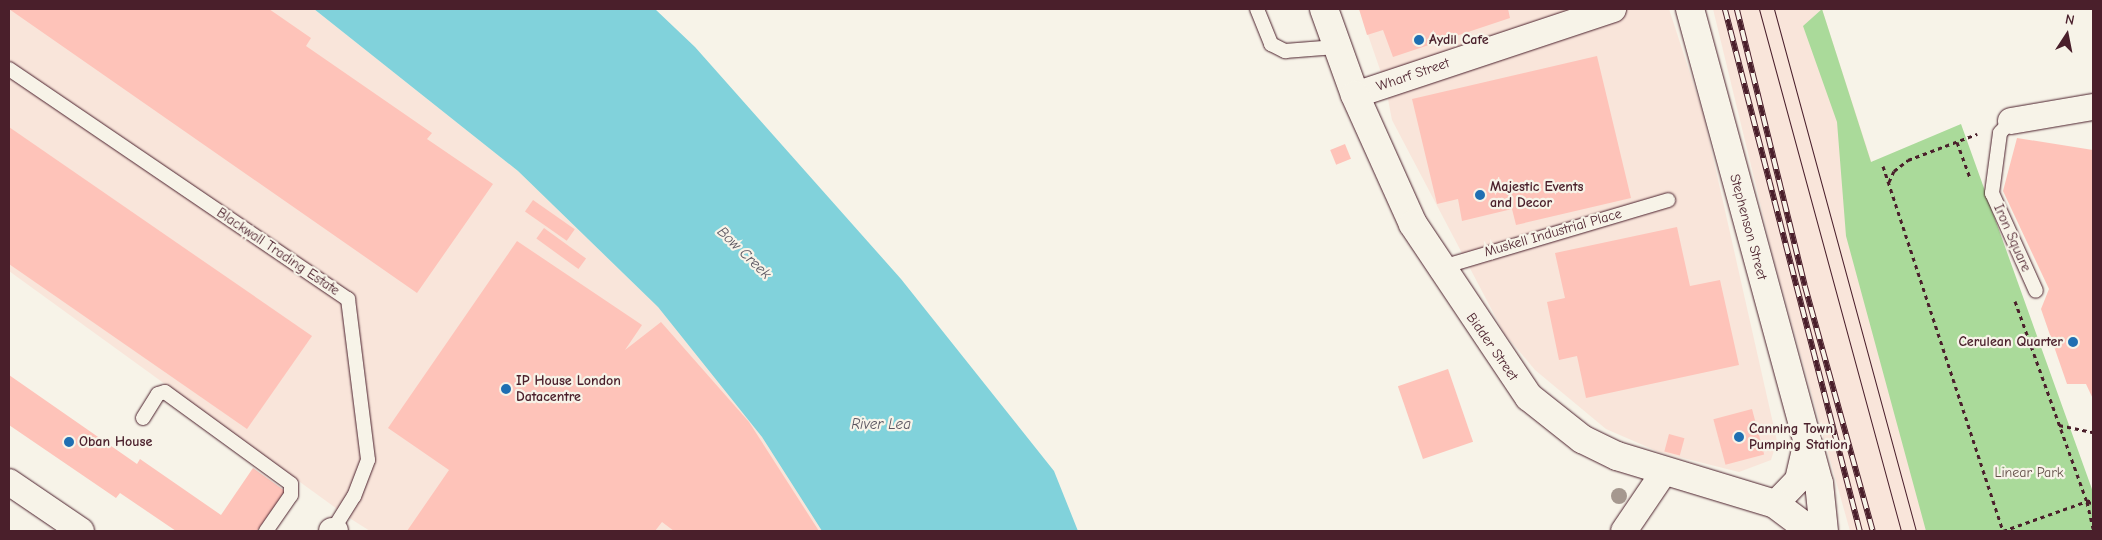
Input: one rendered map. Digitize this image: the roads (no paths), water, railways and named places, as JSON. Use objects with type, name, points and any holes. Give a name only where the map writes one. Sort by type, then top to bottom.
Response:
[{"type":"main road","name":"Bidder Street","points":[[1324,9],[1336,47],[1355,95],[1413,224],[1439,268],[1529,397],[1582,439],[1664,472],[1775,504],[1811,531]]},
{"type":"main road","name":"Stephenson Street","points":[[1690,9],[1822,500],[1824,531]]},
{"type":"street","name":"Wharf Street","points":[[1355,95],[1613,9]]},
{"type":"street","points":[[2011,121],[2093,107]]},
{"type":"street","name":"Stephenson Street","points":[[1775,504],[1798,480],[1806,446]]},
{"type":"street","points":[[1624,531],[1648,501],[1664,472]]},
{"type":"street","points":[[9,482],[53,523],[81,531]]},
{"type":"lane","points":[[1257,9],[1271,44],[1285,51],[1336,47]]},
{"type":"lane","name":"Blackwall Trading Estate","points":[[9,69],[348,299],[368,460],[333,531]]},
{"type":"lane","name":"Iron Square","points":[[2011,121],[2000,133],[1992,193],[2036,291]]},
{"type":"lane","name":"Muskell Industrial Place","points":[[1439,268],[1668,200]]},
{"type":"lane","points":[[143,418],[158,394],[165,392],[291,484],[291,495],[266,531]]},
{"type":"water","name":"River Lea","points":[[314,9],[655,9],[695,47],[901,279],[1054,471],[1078,531],[822,531],[762,437],[658,307],[518,171]]},
{"type":"tram line","points":[[1759,9],[1901,531]]},
{"type":"tram line","points":[[1774,9],[1916,531]]},
{"type":"railway","points":[[1725,9],[1860,531]]},
{"type":"railway","points":[[1737,9],[1805,286],[1873,531]]},
{"type":"place","name":"Aydil Cafe","points":[[1419,40]]},
{"type":"place","name":"Majestic Events and Decor","points":[[1480,195]]},
{"type":"place","name":"Cerulean Quarter","points":[[2073,342]]},
{"type":"place","name":"IP House London Datacentre","points":[[506,389]]},
{"type":"place","name":"Canning Town Pumping Station","points":[[1739,437]]},
{"type":"place","name":"Oban House","points":[[69,442]]},
{"type":"water label","name":"Bow Creek","points":[[744,253]]},
{"type":"park label","name":"Linear Park","points":[[2029,473]]}]
